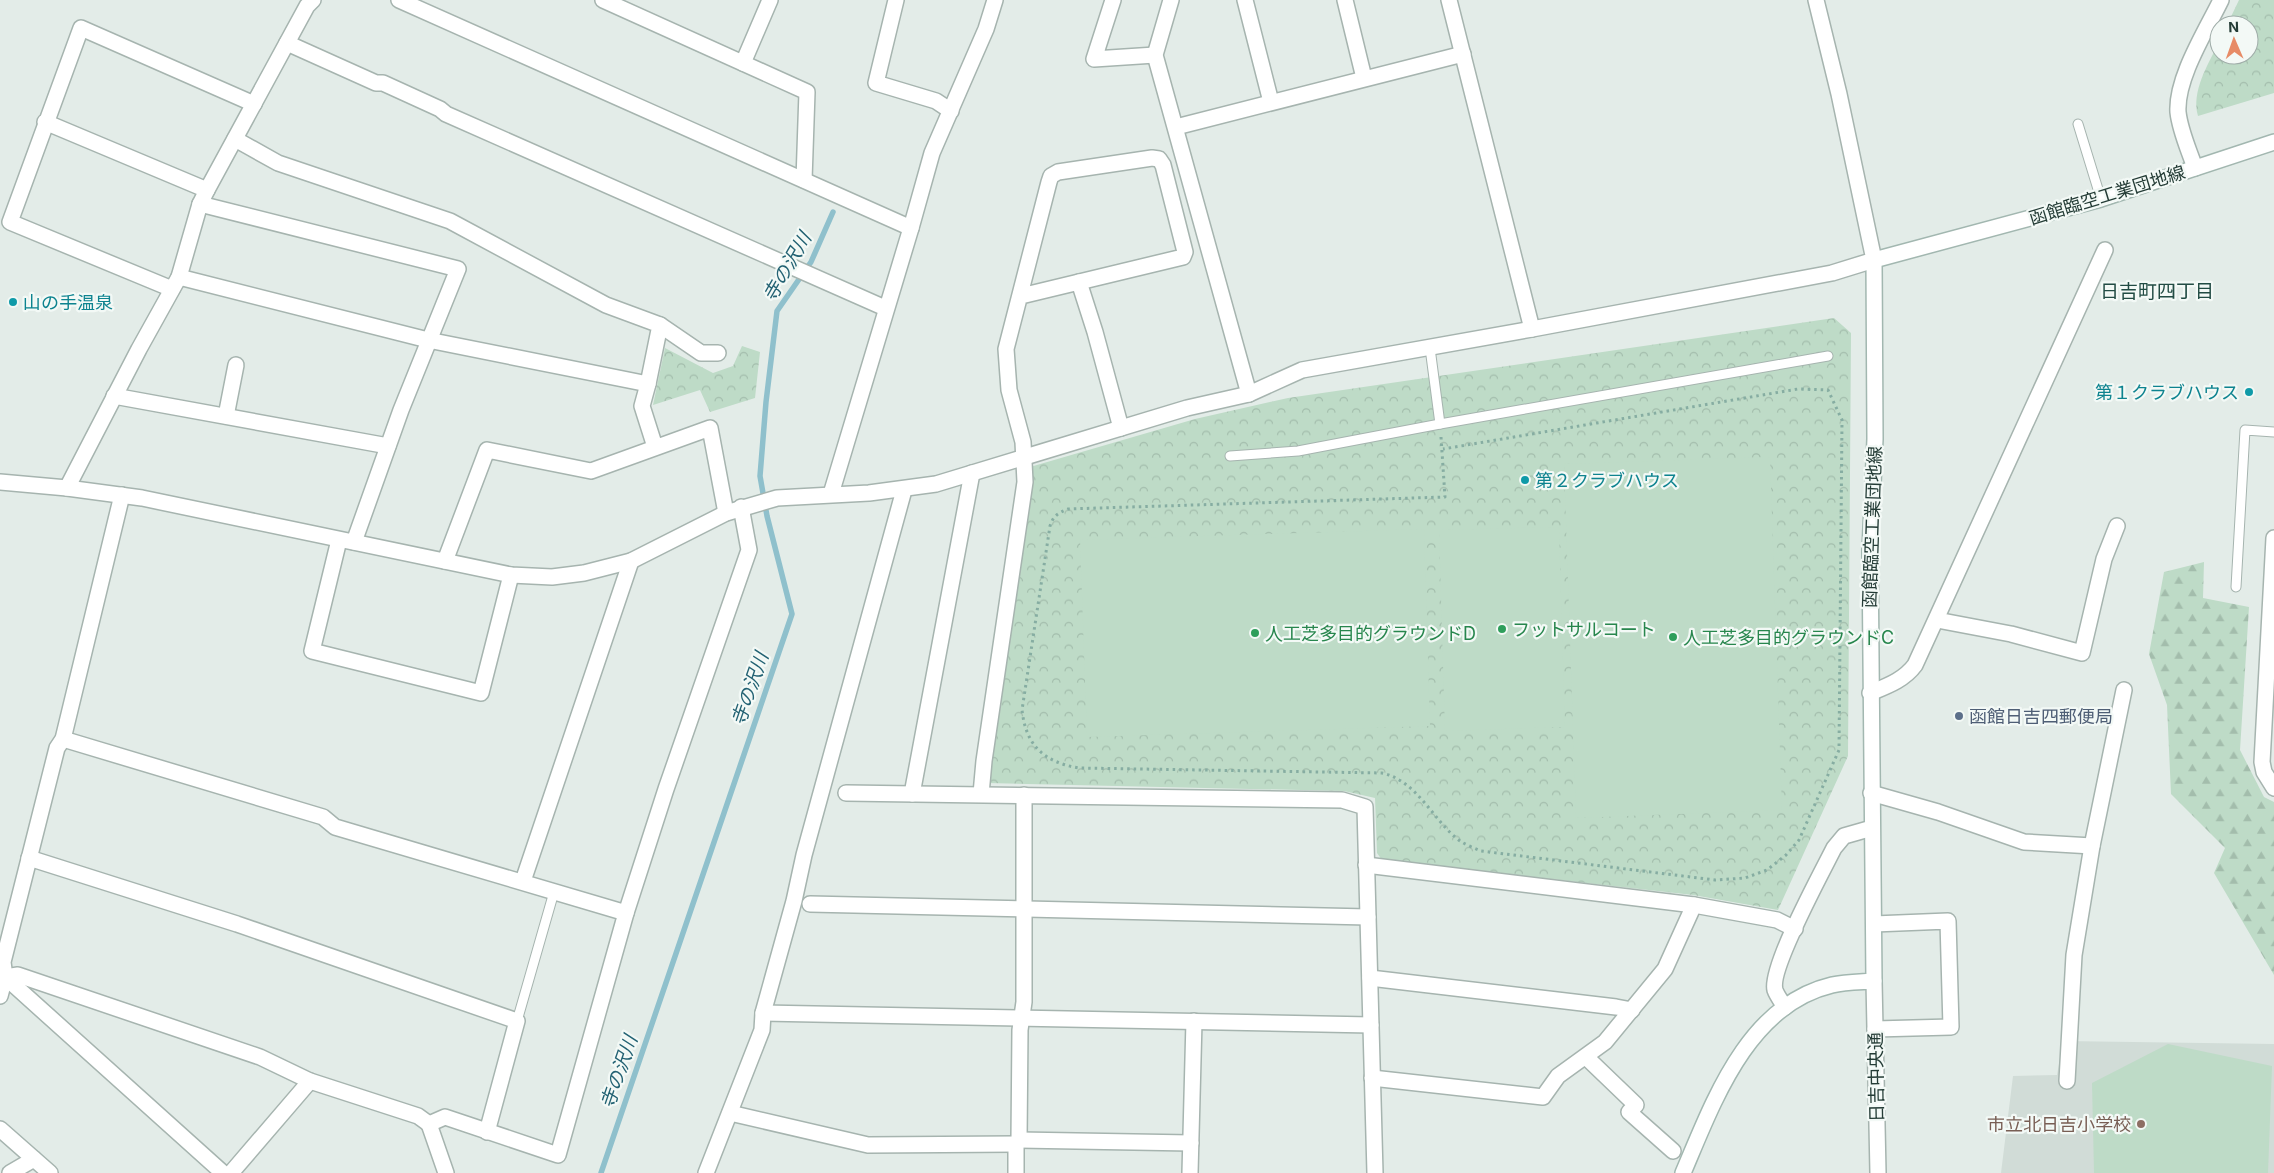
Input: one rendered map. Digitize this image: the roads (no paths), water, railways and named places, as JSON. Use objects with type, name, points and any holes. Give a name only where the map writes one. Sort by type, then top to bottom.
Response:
[{"type":"street","points":[[67,488],[114,396],[176,283],[200,204],[207,190],[307,6],[313,0]]},
{"type":"street","points":[[399,0],[911,228]]},
{"type":"street","points":[[603,0],[807,92],[804,180]]},
{"type":"street","points":[[743,63],[770,0]]},
{"type":"street","points":[[896,0],[876,84],[936,102],[950,110]]},
{"type":"street","points":[[831,494],[932,153],[986,29],[995,0]]},
{"type":"street","points":[[1112,0],[1094,58],[1155,55]]},
{"type":"street","points":[[1171,0],[1155,55],[1249,394]]},
{"type":"street","points":[[1245,0],[1271,102]]},
{"type":"street","points":[[1345,0],[1364,78]]},
{"type":"street","points":[[1449,0],[1532,330]]},
{"type":"street","points":[[0,482],[122,495],[511,575],[552,577],[584,573],[631,560],[726,513],[747,506],[777,498],[831,494],[870,494],[936,484],[1187,408],[1249,394],[1302,370],[1532,330],[1832,273],[1874,260],[1841,102],[1816,0]]},
{"type":"street","points":[[2194,168],[2178,113],[2178,97],[2221,0]]},
{"type":"street","points":[[254,104],[81,28],[45,122],[10,222],[176,283],[428,340],[648,384]]},
{"type":"street","points":[[287,43],[376,83],[383,83],[440,109],[446,114],[796,270],[886,308]]},
{"type":"street","points":[[1176,127],[1463,54]]},
{"type":"street","points":[[45,122],[207,190]]},
{"type":"street","points":[[234,139],[278,163],[450,221],[606,305],[660,325],[701,353],[718,353]]},
{"type":"street","name":"函館臨空工業団地線","points":[[1874,981],[1870,550],[1875,438],[1874,260],[2100,199],[2274,142]]},
{"type":"street","points":[[981,794],[984,761],[1025,482],[1024,442],[1008,390],[1006,349],[1052,176],[1068,170],[1152,158],[1159,159],[1163,165],[1185,252],[1183,257],[1021,296]]},
{"type":"street","points":[[200,204],[458,269],[428,340],[388,446],[347,541],[312,651],[481,693],[511,575]]},
{"type":"street","points":[[1870,693],[1895,682],[1909,673],[1937,620],[2105,250]]},
{"type":"street","points":[[1079,282],[1095,332],[1121,428]]},
{"type":"street","points":[[655,447],[642,406],[660,325]]},
{"type":"street","points":[[226,416],[236,365]]},
{"type":"street","points":[[114,396],[388,446]]},
{"type":"street","points":[[445,561],[487,450],[591,471],[710,428],[726,513]]},
{"type":"street","points":[[912,794],[972,473]]},
{"type":"street","points":[[706,1173],[762,1030],[763,1013],[794,901],[815,815],[904,490]]},
{"type":"street","points":[[0,996],[5,977],[2,962],[57,748],[63,739],[122,495]]},
{"type":"street","points":[[429,1124],[445,1117],[558,1155],[626,913],[666,789],[749,550],[747,506]]},
{"type":"street","points":[[1937,620],[2011,634],[2082,653],[2104,559],[2117,526]]},
{"type":"street","points":[[2274,538],[2262,762],[2264,772],[2274,788]]},
{"type":"street","points":[[523,882],[631,560]]},
{"type":"street","points":[[2067,1081],[2074,955],[2092,846],[2124,690]]},
{"type":"street","points":[[63,739],[323,817],[335,827],[626,913]]},
{"type":"street","points":[[846,793],[1342,800],[1365,807],[1375,1173]]},
{"type":"street","points":[[1871,793],[1938,812],[2024,842],[2092,846]]},
{"type":"street","points":[[1016,1173],[1020,1030],[1024,1002],[1024,795]]},
{"type":"street","points":[[1785,1007],[1775,990],[1776,974],[1794,929],[1834,848],[1844,836],[1872,828]]},
{"type":"street","points":[[29,858],[237,924],[516,1021],[487,1132]]},
{"type":"street","points":[[1366,865],[1694,905],[1777,920],[1794,929]]},
{"type":"street","points":[[810,904],[1024,907],[1368,916]]},
{"type":"street","points":[[1372,1078],[1543,1097],[1558,1076],[1605,1042],[1665,969],[1694,905]]},
{"type":"street","points":[[1874,924],[1948,922],[1951,1027],[1875,1029]]},
{"type":"street","points":[[5,977],[18,975],[260,1057],[310,1081],[418,1116],[429,1124],[446,1173]]},
{"type":"street","points":[[5,977],[222,1173]]},
{"type":"street","points":[[1370,978],[1632,1010]]},
{"type":"street","points":[[1683,1173],[1724,1082],[1753,1038],[1785,1007],[1811,993],[1832,985],[1874,981]]},
{"type":"street","name":"日吉中央通","points":[[1874,981],[1878,1173]]},
{"type":"street","points":[[763,1013],[1371,1025]]},
{"type":"street","points":[[1190,1173],[1194,1021]]},
{"type":"street","points":[[1586,1057],[1636,1104],[1629,1112],[1674,1151]]},
{"type":"street","points":[[230,1173],[310,1081]]},
{"type":"street","points":[[730,1112],[868,1145],[1017,1142],[1191,1143]]},
{"type":"street","points":[[0,1129],[50,1173]]},
{"type":"street","points":[[10,1173],[34,1159]]},
{"type":"lane","points":[[2078,124],[2100,199]]},
{"type":"lane","points":[[1430,348],[1440,424]]},
{"type":"lane","points":[[1230,456],[1298,451],[1440,424],[1828,356]]},
{"type":"lane","points":[[2236,587],[2245,430],[2274,432]]},
{"type":"lane","points":[[516,1021],[554,892]]},
{"type":"waterway","name":"寺の沢川","points":[[601,1173],[792,614],[767,516],[760,476],[766,402],[777,311],[811,262],[833,212]]},
{"type":"place","name":"山の手温泉","points":[[13,302]]},
{"type":"place","name":"第１クラブハウス","points":[[2249,392]]},
{"type":"place","name":"第２クラブハウス","points":[[1525,480]]},
{"type":"place","name":"フットサルコート","points":[[1502,629]]},
{"type":"place","name":"人工芝多目的グラウンドD","points":[[1255,633]]},
{"type":"place","name":"人工芝多目的グラウンドC","points":[[1673,637]]},
{"type":"place","name":"函館日吉四郵便局","points":[[1959,716]]},
{"type":"place","name":"市立北日吉小学校","points":[[2141,1124]]},
{"type":"district","name":"日吉町四丁目","points":[[2157,291]]}]
